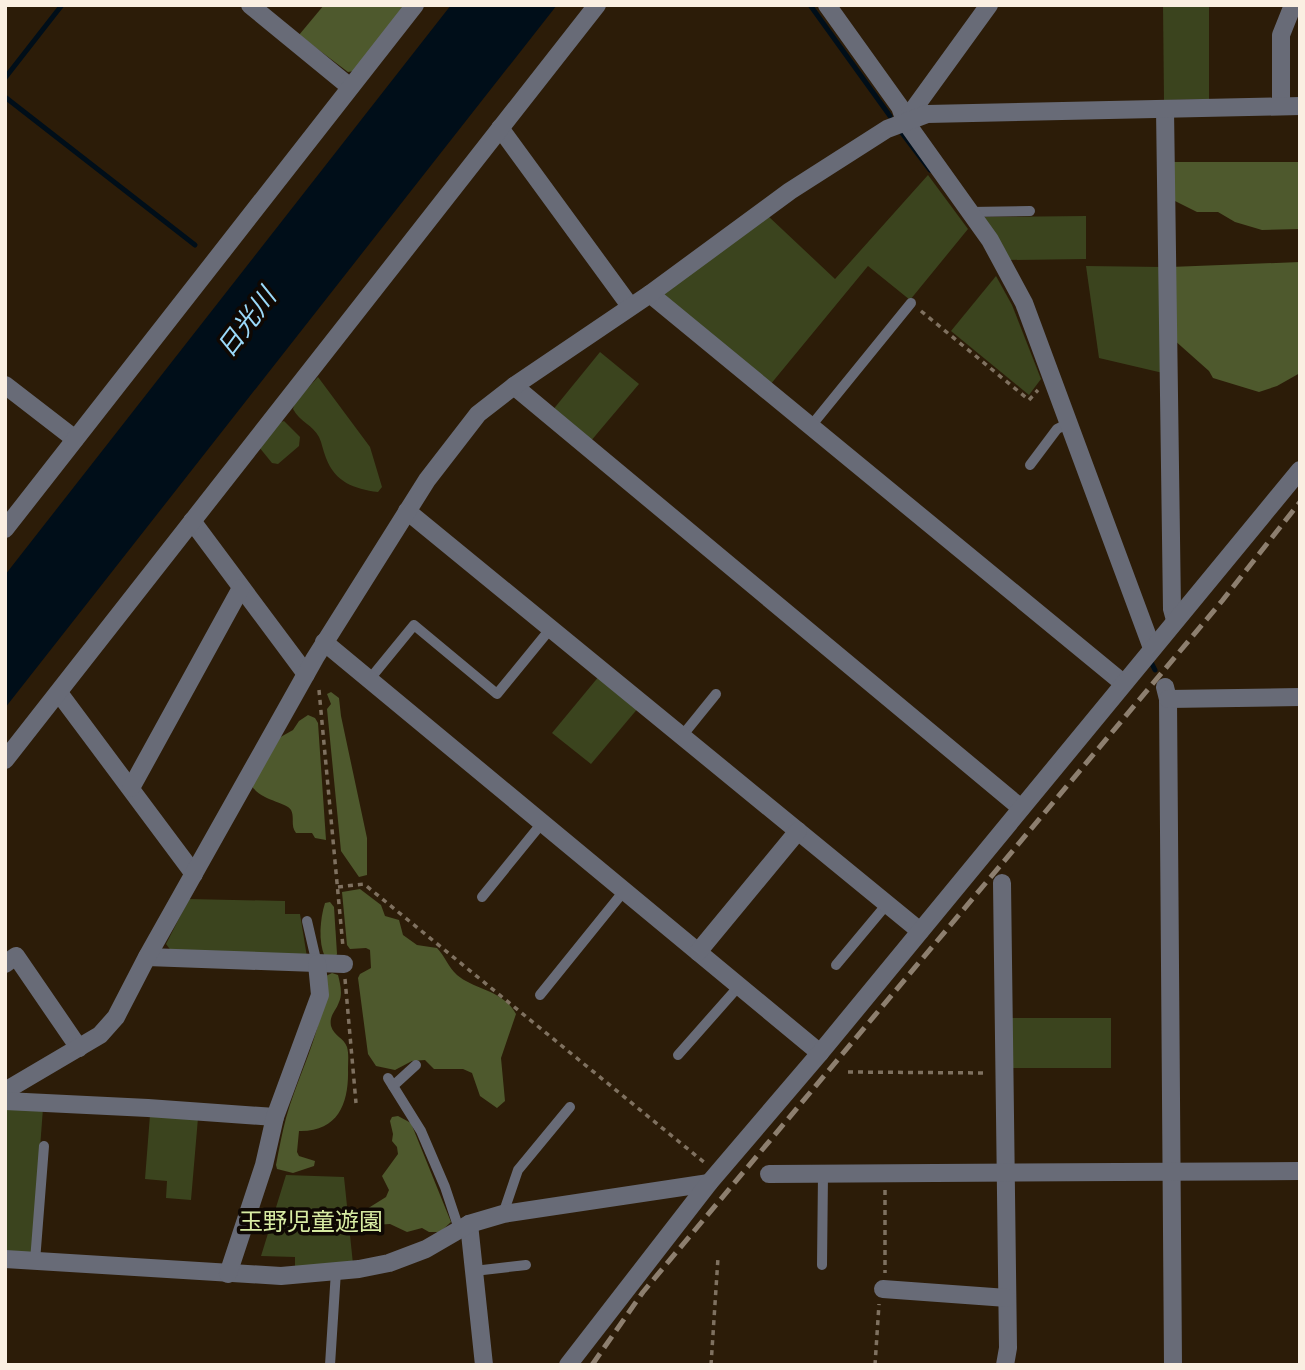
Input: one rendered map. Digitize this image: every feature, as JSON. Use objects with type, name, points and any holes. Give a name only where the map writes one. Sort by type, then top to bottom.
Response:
[{"type":"street","points":[[250,5],[350,87]]},
{"type":"street","points":[[5,529],[415,5]]},
{"type":"street","points":[[5,760],[597,5]]},
{"type":"street","points":[[827,5],[990,240],[1024,303],[1152,648]]},
{"type":"street","points":[[905,121],[989,5]]},
{"type":"street","points":[[1281,106],[1281,36],[1293,5]]},
{"type":"street","points":[[5,1091],[100,1035],[116,1017],[306,674],[407,510],[426,480],[478,414],[514,386],[650,293],[790,191],[887,128],[905,121],[927,114],[1300,106]]},
{"type":"street","points":[[1165,109],[1172,610],[1175,620]]},
{"type":"street","points":[[500,128],[630,306]]},
{"type":"street","points":[[650,293],[1123,683]]},
{"type":"street","points":[[5,385],[75,439]]},
{"type":"street","points":[[514,386],[1021,808]]},
{"type":"street","points":[[568,1365],[713,1178],[820,1053],[1300,470]]},
{"type":"street","points":[[407,510],[920,931]]},
{"type":"street","points":[[192,522],[306,674]]},
{"type":"street","points":[[131,788],[242,588]]},
{"type":"street","points":[[320,650],[369,680],[820,1053]]},
{"type":"street","points":[[59,693],[194,874]]},
{"type":"street","points":[[1173,1365],[1166,693],[1300,697]]},
{"type":"street","points":[[698,952],[798,831]]},
{"type":"street","points":[[1002,883],[1008,1348],[1005,1365]]},
{"type":"street","points":[[5,964],[16,956],[79,1048]]},
{"type":"street","points":[[147,957],[344,964]]},
{"type":"street","points":[[228,1274],[264,1165],[275,1117],[320,995],[317,964]]},
{"type":"street","points":[[5,1101],[275,1117]]},
{"type":"street","points":[[769,1174],[1300,1171]]},
{"type":"street","points":[[5,1259],[281,1276],[336,1271],[389,1263],[426,1249],[464,1227],[503,1214],[713,1178]]},
{"type":"street","points":[[464,1227],[474,1271],[484,1365]]},
{"type":"street","points":[[883,1289],[1007,1298]]},
{"type":"lane","points":[[970,212],[1030,211]]},
{"type":"lane","points":[[811,426],[911,303]]},
{"type":"lane","points":[[1030,465],[1057,429],[1069,423]]},
{"type":"lane","points":[[369,680],[414,625],[497,694],[551,628]]},
{"type":"lane","points":[[682,736],[716,694]]},
{"type":"lane","points":[[482,897],[542,823]]},
{"type":"lane","points":[[540,995],[624,891]]},
{"type":"lane","points":[[836,965],[887,904]]},
{"type":"lane","points":[[307,921],[317,964]]},
{"type":"lane","points":[[678,1055],[739,986]]},
{"type":"lane","points":[[416,1065],[390,1082],[421,1131],[464,1227]]},
{"type":"lane","points":[[503,1214],[518,1170],[570,1107]]},
{"type":"lane","points":[[36,1261],[44,1146]]},
{"type":"lane","points":[[822,1174],[822,1265]]},
{"type":"lane","points":[[474,1271],[526,1265]]},
{"type":"lane","points":[[330,1365],[336,1271]]},
{"type":"path","points":[[911,303],[1029,400],[1051,374]]},
{"type":"path","points":[[320,650],[356,1103]]},
{"type":"path","points":[[338,887],[364,884],[713,1178]]},
{"type":"path","points":[[848,1072],[1004,1073]]},
{"type":"path","points":[[711,1365],[718,1258]]},
{"type":"green space","points":[[324,5],[411,5],[360,70],[348,72],[299,35]]},
{"type":"green space","points":[[1163,5],[1209,5],[1209,99],[1164,100]]},
{"type":"green space","points":[[1168,162],[1300,162],[1300,229],[1262,230],[1235,222],[1218,212],[1197,212],[1169,198]]},
{"type":"green space","points":[[928,175],[968,229],[910,300],[868,266],[770,385],[661,296],[767,215],[835,279]]},
{"type":"green space","points":[[1086,216],[1086,259],[1008,260],[980,217]]},
{"type":"green space","points":[[1300,262],[1300,373],[1277,386],[1259,392],[1213,378],[1209,371],[1173,339],[1170,267]]},
{"type":"green space","points":[[1086,266],[1162,267],[1163,373],[1099,358]]},
{"type":"green space","points":[[996,276],[1012,305],[1041,379],[1029,395],[951,331]]},
{"type":"green space","points":[[600,352],[639,384],[590,442],[552,411]]},
{"type":"green space","points":[[318,377],[370,447],[382,487],[378,492],[361,489],[340,479],[330,466],[316,433],[293,409],[295,402]]},
{"type":"green space","points":[[284,421],[300,437],[299,446],[278,464],[272,463],[259,447],[278,423]]},
{"type":"green space","points":[[600,675],[639,707],[591,764],[552,733]]},
{"type":"green space","points":[[331,692],[339,698],[367,838],[367,875],[359,877],[341,851],[327,709],[331,704],[327,694]]},
{"type":"green space","points":[[308,715],[318,723],[326,840],[315,838],[312,833],[296,833],[289,807],[261,795],[251,785],[277,739],[293,730],[299,721]]},
{"type":"green space","points":[[360,889],[381,905],[385,916],[399,920],[403,935],[417,945],[437,948],[457,975],[504,1000],[516,1014],[501,1058],[505,1101],[497,1108],[480,1096],[472,1073],[463,1069],[434,1069],[425,1060],[412,1061],[395,1070],[376,1066],[368,1054],[358,978],[371,968],[370,950],[350,949],[347,945],[342,892]]},
{"type":"green space","points":[[189,899],[285,901],[285,914],[300,914],[307,957],[172,952],[166,944]]},
{"type":"green space","points":[[330,902],[334,907],[335,958],[325,957],[321,938],[323,909],[325,903]]},
{"type":"green space","points":[[332,973],[338,975],[341,992],[331,1026],[348,1050],[346,1093],[339,1113],[332,1121],[313,1130],[299,1131],[299,1156],[315,1161],[314,1166],[293,1173],[277,1169],[279,1147],[291,1100],[321,1014],[324,977]]},
{"type":"green space","points":[[1010,1018],[1111,1018],[1111,1068],[1011,1068]]},
{"type":"green space","points":[[5,1106],[43,1108],[32,1256],[5,1254]]},
{"type":"green space","points":[[150,1115],[198,1118],[191,1200],[166,1198],[167,1181],[145,1179]]},
{"type":"green space","points":[[398,1116],[411,1123],[451,1222],[440,1232],[429,1232],[422,1228],[407,1232],[390,1224],[373,1225],[362,1218],[362,1212],[386,1197],[389,1190],[382,1176],[398,1154],[392,1141],[390,1121],[392,1117]]},
{"type":"green space","name":"玉野児童遊園","points":[[286,1175],[344,1177],[353,1264],[295,1270],[295,1257],[261,1256]]},
{"type":"water","name":"日光川","points":[[451,5],[557,5],[5,708],[5,575]]},
{"type":"waterway","points":[[5,78],[62,5]]},
{"type":"waterway","points":[[810,5],[890,116]]},
{"type":"waterway","points":[[5,97],[195,245]]},
{"type":"waterway","points":[[902,133],[930,170]]},
{"type":"waterway","points":[[1152,664],[1155,670]]},
{"type":"railway","points":[[592,1365],[643,1292],[1222,601],[1300,502]]}]
